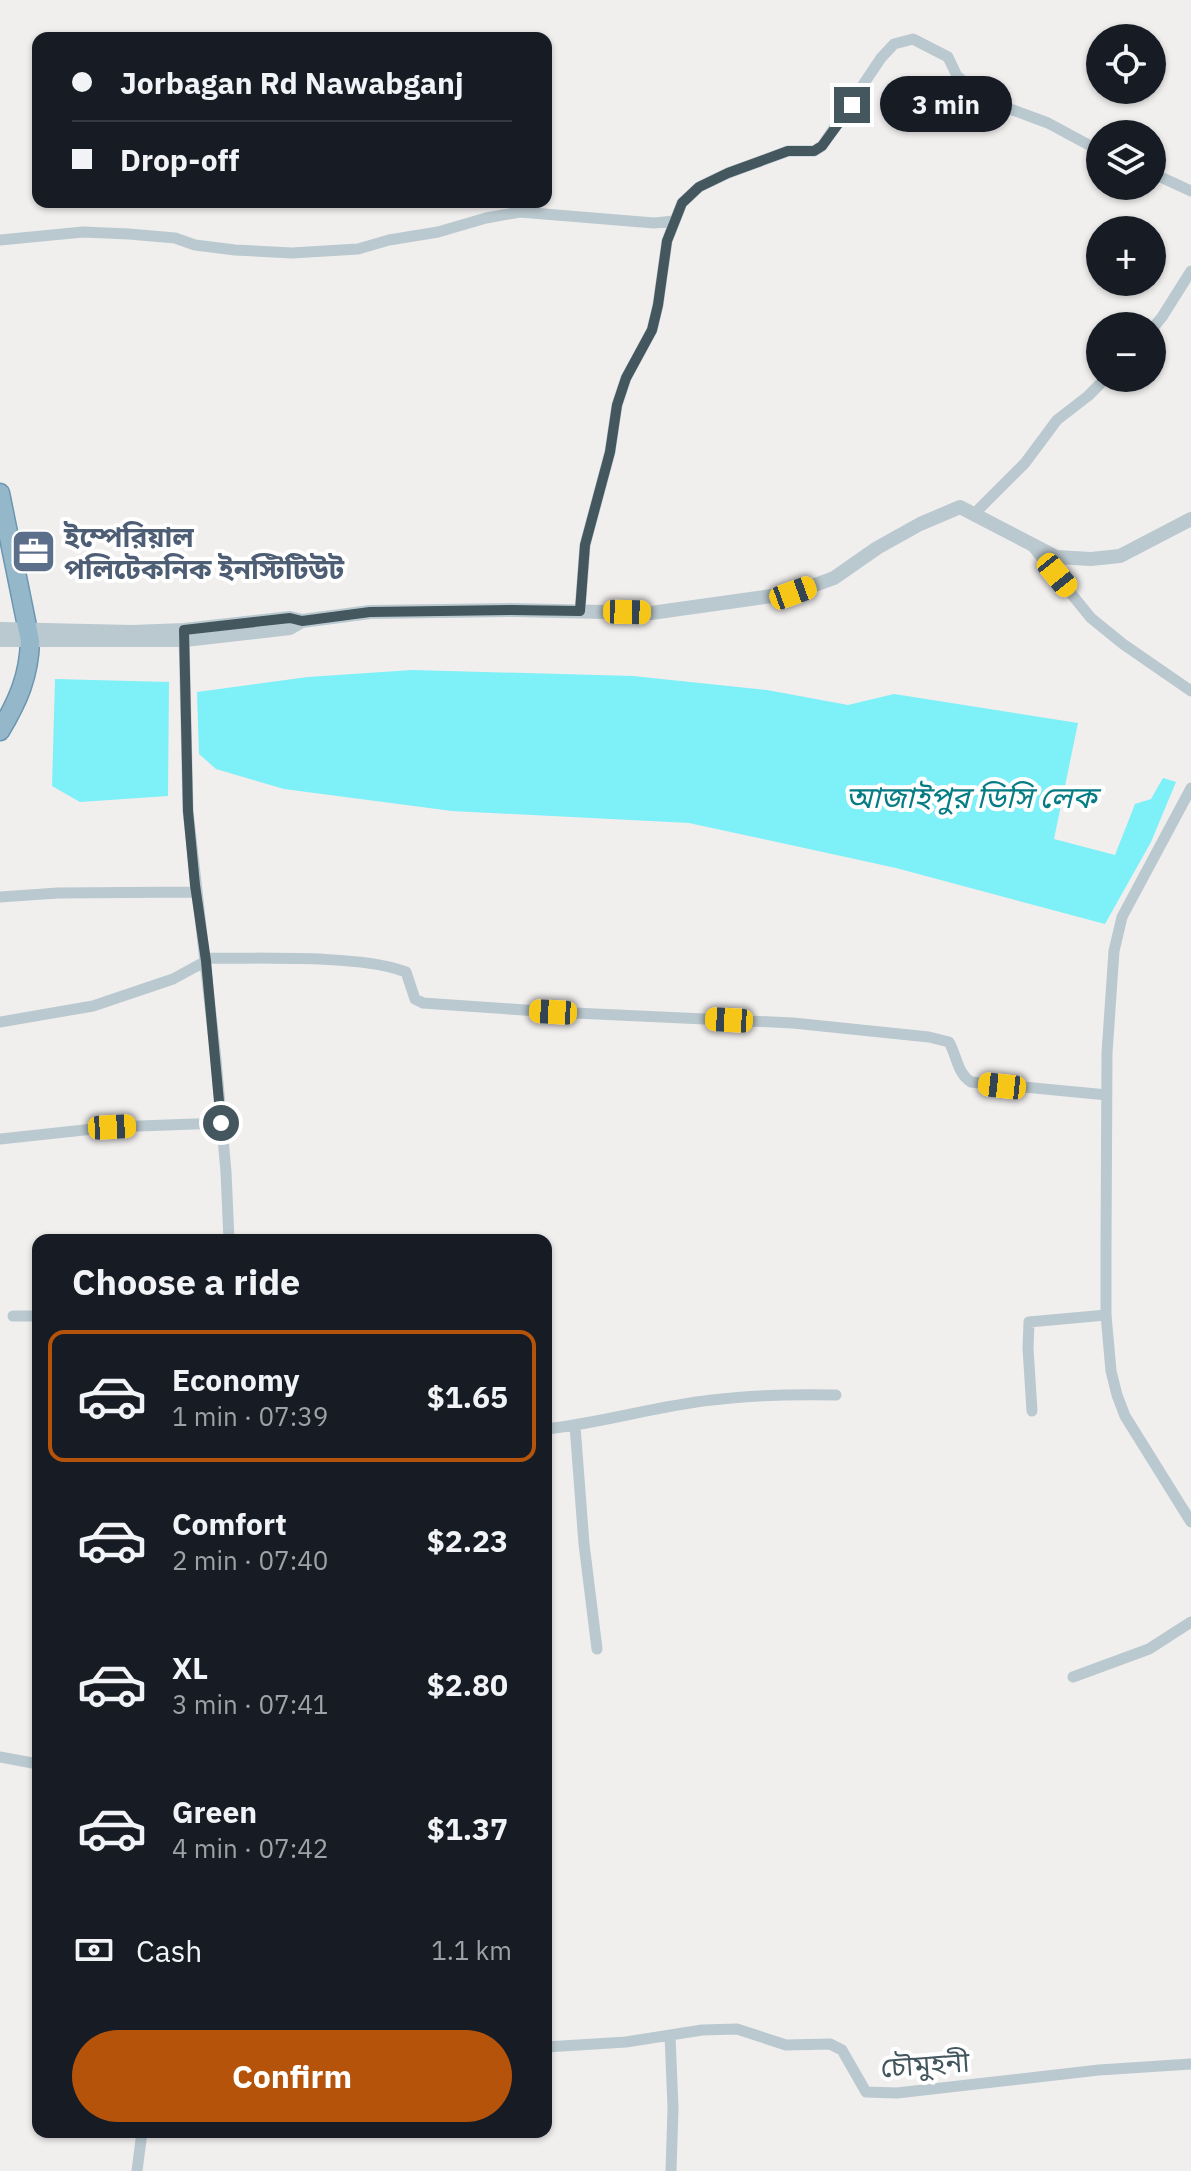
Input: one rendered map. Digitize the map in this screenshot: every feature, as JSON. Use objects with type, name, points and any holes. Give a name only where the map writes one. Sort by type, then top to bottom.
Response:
[{"type":"highway","points":[[0,493],[29,635],[30,659],[18,701],[0,731]]},
{"type":"street","points":[[580,611],[585,545],[610,452],[617,405],[626,378],[652,330],[667,241],[674,221],[682,203],[699,187],[788,151],[814,151],[822,146],[881,58],[894,44],[913,39],[948,57],[957,76],[994,103],[1048,123],[1086,143]]},
{"type":"street","points":[[1166,179],[1191,191]]},
{"type":"street","points":[[0,240],[83,232],[129,234],[175,238],[195,245],[235,250],[292,253],[358,249],[520,212],[664,224],[674,221]]},
{"type":"street","points":[[1165,312],[1191,271]]},
{"type":"street","points":[[974,514],[1025,463],[1057,420],[1092,392]]},
{"type":"street","points":[[0,640],[29,635],[132,632],[184,635],[290,618],[302,621],[370,612],[511,610],[651,613],[793,593],[834,578],[877,548],[920,524],[960,507],[1056,557],[1091,559],[1120,556],[1191,519]]},
{"type":"street","points":[[1028,542],[1091,618],[1191,691]]},
{"type":"street","points":[[0,629],[29,635]]},
{"type":"street","points":[[184,635],[188,811],[206,960],[229,1234]]},
{"type":"street","points":[[1191,788],[1122,917],[1114,951],[1107,1053],[1106,1315],[1111,1371],[1125,1416],[1191,1522]]},
{"type":"street","points":[[0,897],[58,893],[196,892]]},
{"type":"street","points":[[0,1022],[93,1006],[173,979],[206,960],[272,957],[353,961],[406,972],[415,999],[423,1003],[793,1023],[929,1037],[949,1042],[962,1076],[971,1082],[1107,1095]]},
{"type":"street","points":[[0,1139],[112,1127],[221,1123]]},
{"type":"street","points":[[1032,1411],[1029,1322],[1106,1315]]},
{"type":"street","points":[[13,1316],[32,1316]]},
{"type":"street","points":[[552,1428],[709,1400],[791,1394],[836,1395]]},
{"type":"street","points":[[575,1426],[584,1544],[597,1649]]},
{"type":"street","points":[[1073,1677],[1149,1649],[1191,1622]]},
{"type":"street","points":[[0,1757],[32,1763]]},
{"type":"street","name":"চৌমুহনী","points":[[552,2047],[626,2042],[702,2030],[737,2029],[786,2045],[830,2044],[842,2050],[866,2092],[897,2093],[1099,2070],[1191,2064]]},
{"type":"street","points":[[670,2035],[673,2108],[671,2171]]},
{"type":"street","points":[[137,2171],[141,2138]]},
{"type":"water","name":"আজাইপুর ডিসি লেক","points":[[412,670],[633,676],[767,690],[848,705],[894,694],[1078,723],[1054,839],[1115,855],[1135,804],[1151,799],[1163,778],[1176,782],[1151,842],[1105,924],[896,868],[689,823],[452,811],[284,789],[216,769],[199,754],[197,692],[308,677]]},
{"type":"water","points":[[55,679],[169,682],[168,796],[80,802],[52,786]]},
{"type":"place","name":"ইম্পেরিয়াল পলিটেকনিক ইনস্টিটিউট","points":[[33,552]]},
{"type":"route","points":[[221,1123],[188,811],[184,630],[290,618],[302,621],[370,612],[580,611],[585,545],[610,452],[617,405],[626,378],[652,330],[667,241],[682,203],[699,187],[728,173],[788,151],[814,151],[822,146],[852,105]]}]
